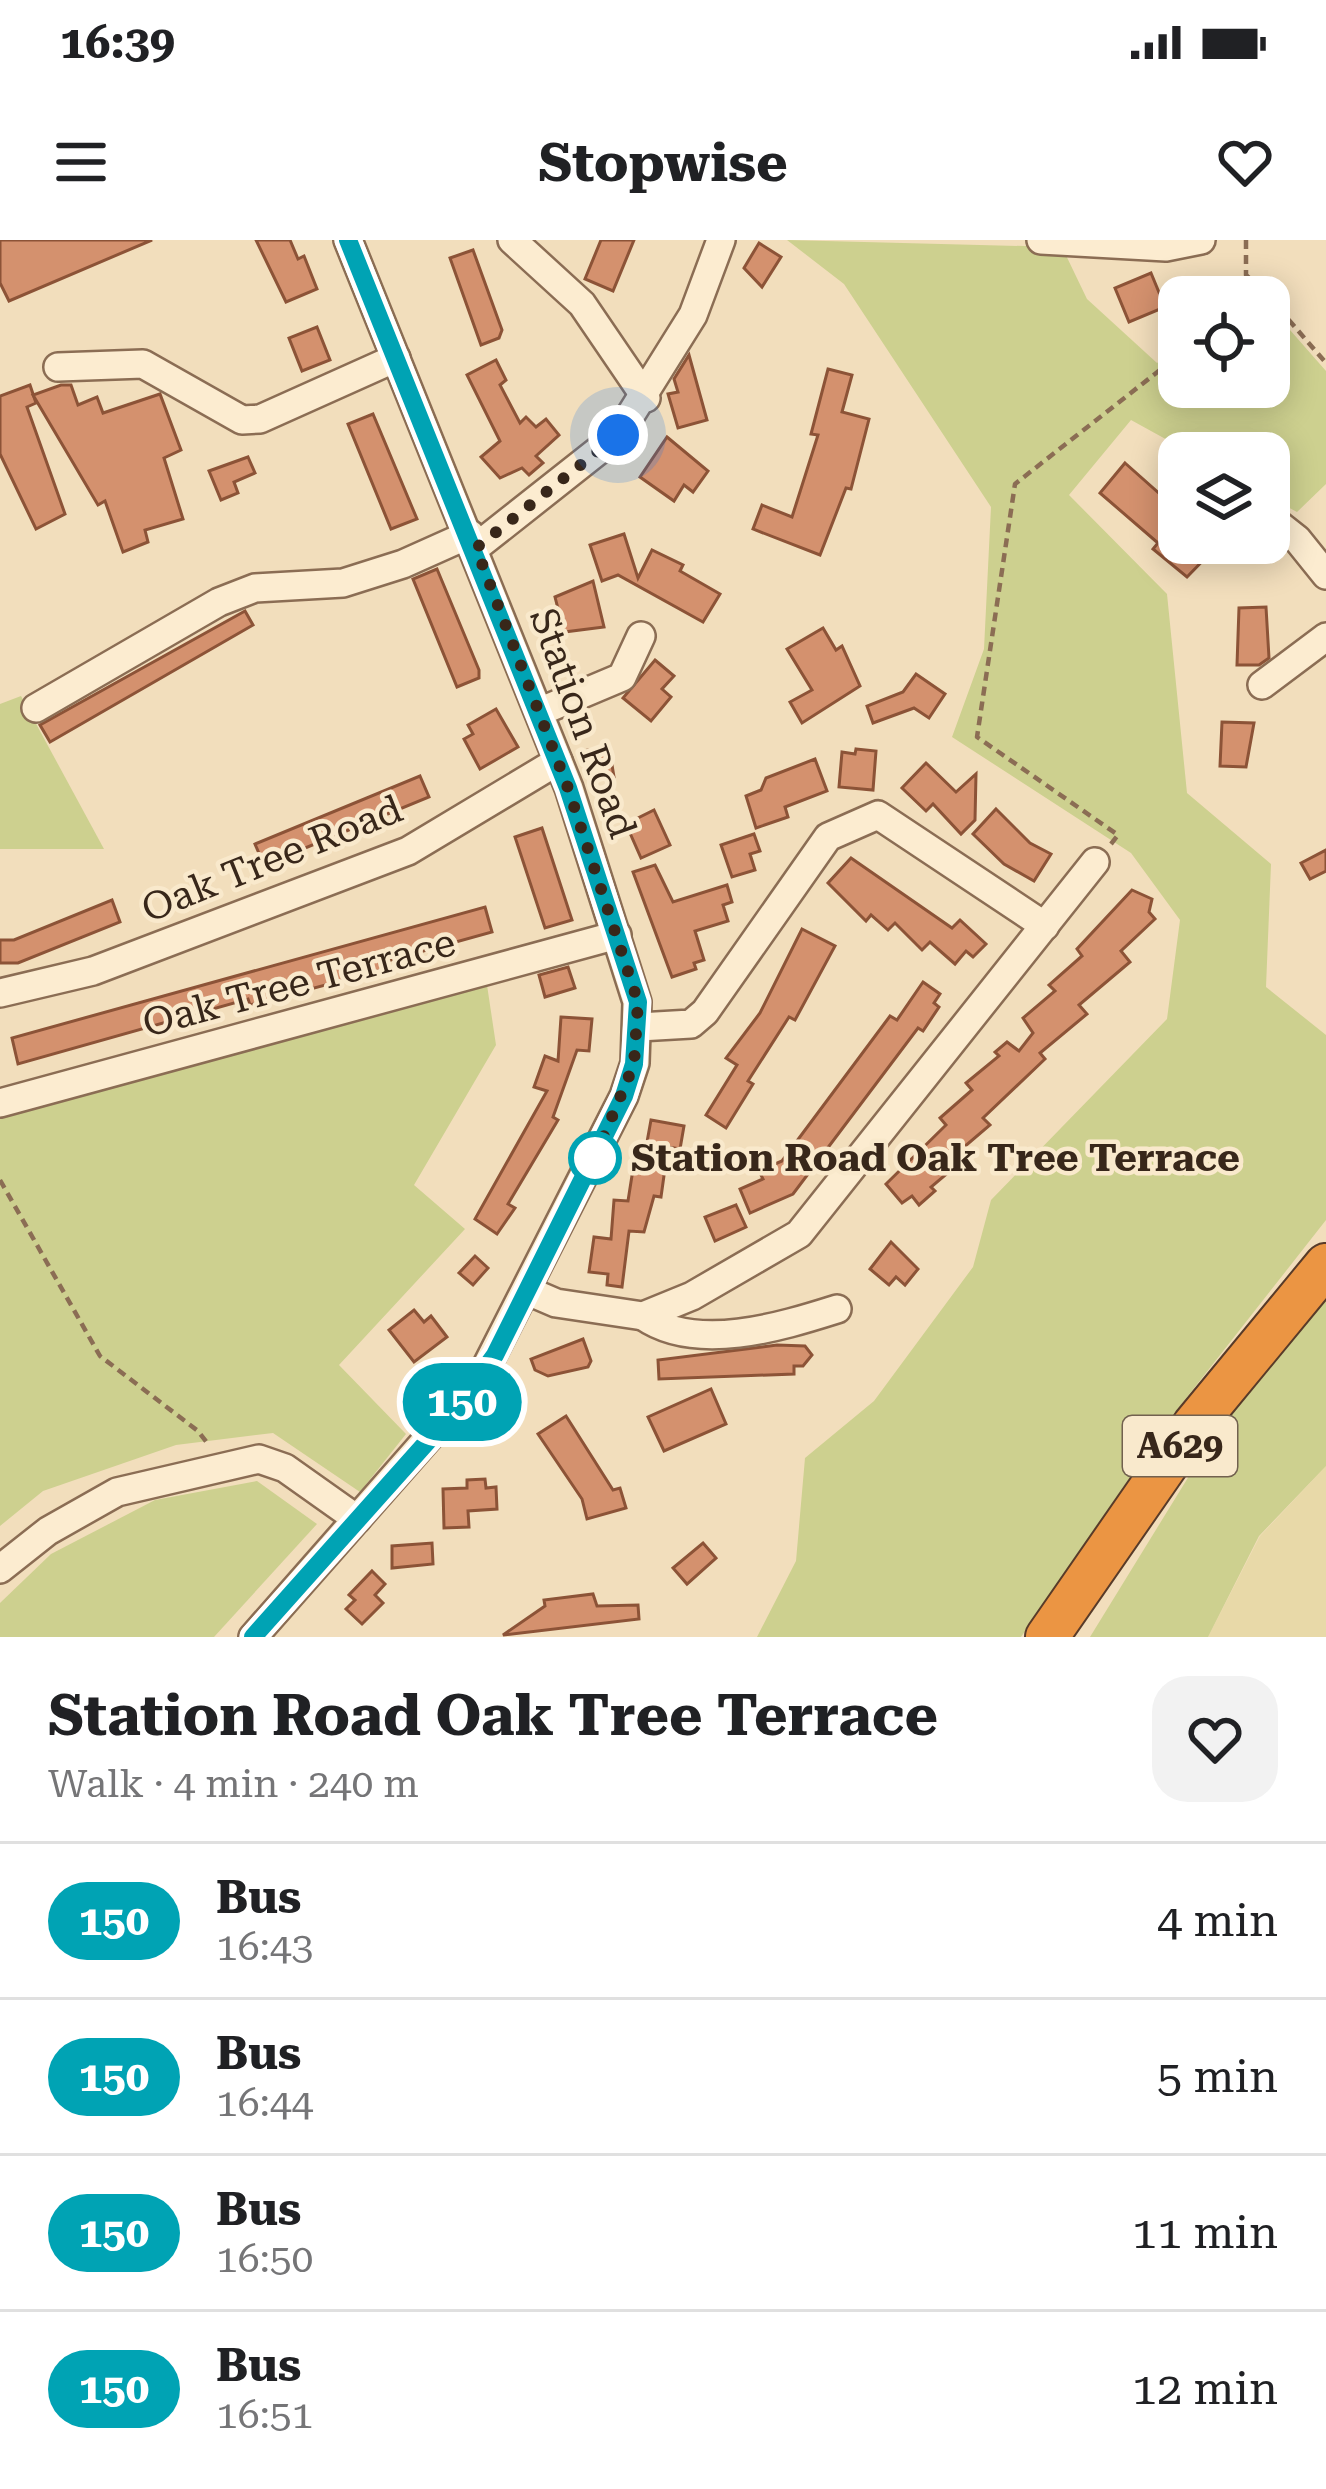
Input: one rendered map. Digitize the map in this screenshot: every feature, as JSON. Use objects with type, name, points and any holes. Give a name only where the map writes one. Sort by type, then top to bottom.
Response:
[{"type":"highway","name":"A629","points":[[1047,1637],[1194,1425],[1326,1265]]},
{"type":"street","name":"Station Road","points":[[253,1637],[480,1379],[624,1096],[638,1028],[638,1002],[558,761],[348,240]]},
{"type":"street","points":[[512,240],[582,304],[646,398]]},
{"type":"street","points":[[36,708],[220,602],[255,589],[343,584],[473,541],[618,435],[646,398],[693,316],[721,240]]},
{"type":"street","points":[[1041,240],[1166,247],[1201,240]]},
{"type":"street","points":[[58,367],[143,364],[242,420],[260,419],[396,358]]},
{"type":"street","points":[[1290,534],[1326,575]]},
{"type":"street","points":[[539,712],[622,676],[641,636]]},
{"type":"street","points":[[1262,686],[1326,637]]},
{"type":"street","name":"Oak Tree Road","points":[[0,993],[94,971],[408,851],[558,761]]},
{"type":"street","points":[[638,1028],[675,1028],[705,1012],[828,837],[878,815],[1045,926]]},
{"type":"street","points":[[643,1316],[692,1296],[799,1234],[1095,862]]},
{"type":"street","name":"Oak Tree Terrace","points":[[0,1103],[617,935]]},
{"type":"street","points":[[528,1291],[556,1303],[643,1316],[691,1334],[790,1324],[837,1309]]},
{"type":"street","points":[[0,1568],[48,1531],[117,1492],[259,1460],[285,1468],[357,1519]]},
{"type":"path","points":[[1246,240],[1248,276]]},
{"type":"path","points":[[1290,321],[1326,363]]},
{"type":"path","points":[[1095,862],[1118,835],[977,737],[1015,484],[1158,372]]},
{"type":"path","points":[[0,1180],[100,1356],[199,1431],[223,1465]]},
{"type":"shaded area","points":[[1326,1466],[1326,1637],[1208,1637],[1260,1536]]},
{"type":"green space","points":[[787,240],[1062,247],[1087,299],[1158,362],[1158,408],[1290,408],[1290,330],[1326,371],[1326,484],[1297,512],[1290,508],[1290,432],[1158,435],[1131,420],[1069,495],[1167,594],[1187,793],[1271,864],[1266,987],[1326,1035],[1326,1220],[1169,1420],[1021,1637],[757,1637],[796,1561],[805,1458],[874,1401],[973,1267],[991,1200],[1167,1019],[1180,920],[1131,853],[952,737],[984,649],[991,507],[844,284]]},
{"type":"green space","points":[[21,696],[104,849],[0,849],[0,704]]},
{"type":"green space","points":[[487,985],[496,1045],[414,1185],[465,1229],[339,1365],[406,1434],[360,1492],[273,1433],[176,1445],[43,1491],[0,1526],[0,1117]]},
{"type":"green space","points":[[1326,1297],[1326,1466],[1259,1536],[1208,1637],[1090,1637],[1213,1437]]},
{"type":"green space","points":[[257,1481],[317,1524],[214,1637],[0,1637],[0,1603],[51,1554],[155,1500]]},
{"type":"building","points":[[0,240],[152,240],[9,301],[0,283]]},
{"type":"building","points":[[256,240],[290,240],[298,259],[304,256],[317,289],[286,302]]},
{"type":"building","points":[[601,240],[634,240],[613,291],[585,279]]},
{"type":"building","points":[[759,243],[781,257],[762,287],[744,268]]},
{"type":"building","points":[[473,250],[502,330],[499,338],[481,345],[450,258]]},
{"type":"building","points":[[1151,273],[1158,290],[1158,310],[1129,322],[1115,288]]},
{"type":"building","points":[[317,327],[330,360],[302,371],[289,338]]},
{"type":"building","points":[[689,355],[707,420],[678,428],[668,394],[678,392],[674,379]]},
{"type":"building","points":[[496,360],[506,380],[500,385],[520,423],[526,417],[536,427],[546,419],[559,435],[536,456],[543,463],[529,475],[522,468],[500,478],[481,457],[500,441],[467,375]]},
{"type":"building","points":[[828,369],[852,375],[842,412],[869,419],[851,489],[846,488],[820,555],[753,529],[762,505],[792,517],[818,435],[811,434]]},
{"type":"building","points":[[30,385],[36,403],[27,407],[65,514],[36,529],[0,454],[0,396]]},
{"type":"building","points":[[71,385],[78,405],[97,397],[103,413],[160,394],[181,450],[164,458],[183,519],[145,530],[148,542],[123,552],[105,501],[98,505],[33,395]]},
{"type":"building","points":[[373,414],[417,519],[391,529],[348,424]]},
{"type":"building","points":[[667,437],[708,471],[693,492],[684,485],[674,501],[640,477]]},
{"type":"building","points":[[248,457],[255,473],[234,482],[238,493],[221,500],[209,471]]},
{"type":"building","points":[[1125,463],[1158,492],[1158,543],[1100,493]]},
{"type":"building","points":[[624,534],[638,578],[652,550],[683,565],[680,571],[720,594],[703,622],[618,575],[602,581],[590,545]]},
{"type":"building","points":[[1171,564],[1200,564],[1187,577]]},
{"type":"building","points":[[437,569],[479,670],[479,678],[457,687],[413,579]]},
{"type":"building","points":[[593,581],[604,627],[564,632],[555,597]]},
{"type":"building","points":[[1266,607],[1269,658],[1259,665],[1237,665],[1239,608]]},
{"type":"building","points":[[245,611],[253,625],[50,742],[40,725]]},
{"type":"building","points":[[823,628],[836,650],[842,646],[860,686],[802,723],[790,702],[812,690],[787,649]]},
{"type":"building","points":[[655,660],[674,676],[662,689],[671,697],[651,721],[623,698]]},
{"type":"building","points":[[916,674],[945,694],[929,718],[914,708],[873,723],[867,706],[903,692]]},
{"type":"building","points":[[496,709],[518,747],[480,769],[464,739],[473,734],[468,725]]},
{"type":"building","points":[[1222,722],[1254,723],[1246,767],[1220,766]]},
{"type":"building","points":[[609,747],[614,777],[592,780],[588,750]]},
{"type":"building","points":[[856,749],[876,751],[873,790],[839,787],[842,752],[855,754]]},
{"type":"building","points":[[815,759],[827,791],[785,807],[788,817],[756,828],[746,796],[761,790],[766,778]]},
{"type":"building","points":[[926,763],[956,792],[976,774],[975,820],[961,834],[933,804],[926,811],[902,788]]},
{"type":"building","points":[[420,776],[429,797],[264,865],[255,844]]},
{"type":"building","points":[[996,809],[1030,843],[1051,854],[1034,881],[1004,864],[973,834]]},
{"type":"building","points":[[654,810],[670,845],[641,858],[626,824]]},
{"type":"building","points":[[542,828],[572,920],[545,928],[515,837]]},
{"type":"building","points":[[754,834],[760,851],[750,854],[755,870],[732,877],[721,845]]},
{"type":"building","points":[[1326,850],[1326,871],[1310,879],[1301,863]]},
{"type":"building","points":[[851,858],[952,928],[960,920],[986,944],[973,957],[966,951],[955,964],[930,942],[922,950],[895,923],[888,930],[871,915],[866,921],[828,883]]},
{"type":"building","points":[[655,865],[673,902],[727,885],[732,902],[723,905],[728,921],[695,931],[704,960],[694,963],[696,969],[672,977],[633,872]]},
{"type":"building","points":[[1132,890],[1152,899],[1149,912],[1155,919],[1121,951],[1130,962],[1079,1005],[1087,1014],[1040,1053],[1045,1059],[983,1118],[990,1125],[957,1153],[963,1160],[931,1187],[935,1191],[919,1205],[912,1196],[902,1203],[886,1184],[946,1125],[940,1118],[972,1090],[966,1083],[999,1056],[995,1052],[1007,1042],[1019,1051],[1033,1033],[1023,1018],[1055,991],[1049,985],[1082,956],[1077,949]]},
{"type":"building","points":[[112,900],[120,922],[18,963],[0,963],[0,940],[14,940]]},
{"type":"building","points":[[485,907],[492,932],[380,963],[382,970],[250,1005],[248,999],[18,1064],[12,1038]]},
{"type":"building","points":[[802,929],[835,946],[795,1020],[789,1017],[748,1081],[753,1084],[726,1128],[706,1115],[737,1065],[726,1058],[760,1013]]},
{"type":"building","points":[[568,967],[575,988],[545,997],[539,975]]},
{"type":"building","points":[[923,982],[940,994],[934,1003],[939,1007],[923,1031],[918,1028],[793,1194],[750,1213],[740,1189],[763,1179],[759,1171],[782,1161],[890,1016],[897,1020]]},
{"type":"building","points":[[561,1017],[592,1019],[589,1051],[577,1050],[553,1117],[558,1120],[508,1204],[515,1208],[497,1234],[475,1219],[547,1091],[534,1087],[545,1056],[558,1061]]},
{"type":"building","points":[[651,1120],[684,1126],[680,1149],[668,1147],[661,1197],[654,1196],[644,1232],[629,1231],[622,1287],[607,1285],[608,1274],[589,1272],[594,1237],[611,1239],[614,1200],[628,1201],[634,1163],[643,1164]]},
{"type":"building","points":[[736,1205],[746,1227],[715,1241],[705,1217]]},
{"type":"building","points":[[891,1242],[918,1269],[905,1285],[896,1277],[889,1285],[870,1269]]},
{"type":"building","points":[[475,1256],[488,1268],[473,1285],[459,1273]]},
{"type":"building","points":[[414,1310],[424,1322],[431,1316],[447,1337],[414,1362],[389,1330]]},
{"type":"building","points":[[583,1339],[591,1361],[588,1367],[548,1376],[535,1370],[531,1359]]},
{"type":"building","points":[[777,1345],[805,1346],[812,1355],[803,1366],[794,1366],[794,1374],[659,1379],[658,1360]]},
{"type":"building","points":[[711,1389],[726,1424],[664,1451],[648,1417]]},
{"type":"building","points":[[566,1416],[613,1490],[620,1488],[626,1508],[587,1519],[582,1499],[538,1434]]},
{"type":"building","points":[[485,1479],[486,1488],[496,1487],[497,1509],[468,1511],[469,1527],[444,1528],[443,1489],[467,1488],[467,1480]]},
{"type":"building","points":[[432,1543],[433,1564],[392,1568],[392,1546]]},
{"type":"building","points":[[703,1543],[716,1558],[687,1584],[673,1568]]},
{"type":"building","points":[[372,1571],[385,1584],[375,1595],[383,1603],[362,1624],[346,1609],[355,1600],[349,1595]]},
{"type":"building","points":[[593,1594],[597,1606],[638,1605],[639,1619],[503,1635],[545,1606],[544,1600]]},
{"type":"bus line","name":"150","points":[[253,1637],[480,1379],[509,1330],[624,1096],[638,1028],[638,1002],[568,788],[470,534],[348,240]]},
{"type":"place","name":"Station Road Oak Tree Terrace","points":[[595,1158]]},
{"type":"route","points":[[595,1158],[591,1167],[634,1064],[638,1002],[568,788],[476,548],[618,435]]}]
